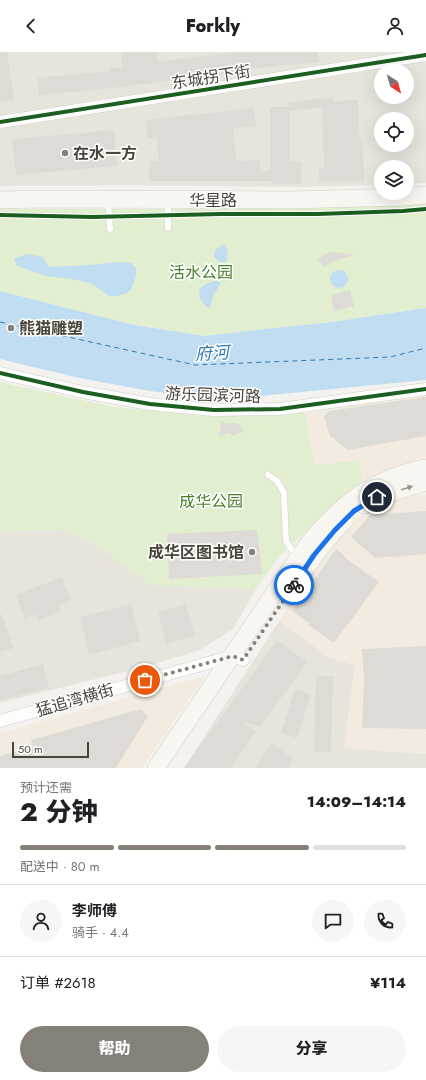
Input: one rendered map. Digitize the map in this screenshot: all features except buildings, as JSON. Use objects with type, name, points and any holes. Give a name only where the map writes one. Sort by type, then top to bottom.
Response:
[{"type":"main road","name":"华星路","points":[[0,200],[288,200],[426,195]]},
{"type":"main road","points":[[170,768],[302,552],[317,532],[339,510],[366,490],[394,476],[426,468]]},
{"type":"main road","points":[[156,768],[314,555],[335,530],[354,511],[377,497],[426,482]]},
{"type":"street","name":"东城拐下街","points":[[0,122],[426,55]]},
{"type":"street","name":"游乐园滨河路","points":[[0,373],[83,392],[150,404],[214,410],[280,409],[426,389]]},
{"type":"street","name":"猛追湾横街","points":[[0,721],[238,658]]},
{"type":"lane","points":[[108,200],[110,229]]},
{"type":"lane","points":[[168,200],[168,228]]},
{"type":"lane","points":[[268,475],[277,481],[284,493],[286,541],[292,550],[302,552]]},
{"type":"shaded area","points":[[0,52],[426,52],[426,183],[414,184],[414,160],[374,160],[374,185],[304,187],[126,185],[0,186]]},
{"type":"shaded area","points":[[426,392],[426,458],[420,458],[390,469],[362,486],[359,460],[314,465],[305,413]]},
{"type":"shaded area","points":[[426,495],[426,754],[344,748],[355,665],[330,658],[279,621],[337,538],[361,514],[389,498]]},
{"type":"shaded area","points":[[66,530],[93,543],[152,585],[256,589],[233,629],[200,650],[147,666],[0,703],[0,531]]},
{"type":"shaded area","points":[[279,621],[330,658],[355,665],[344,748],[426,754],[426,768],[184,768]]},
{"type":"shaded area","points":[[205,676],[142,768],[0,768],[0,733]]},
{"type":"green space","name":"活水公园","points":[[426,204],[426,308],[325,323],[205,336],[134,325],[0,291],[0,209],[213,209]]},
{"type":"green space","name":"成华公园","points":[[0,382],[114,407],[193,415],[305,413],[314,465],[360,460],[362,486],[315,523],[278,558],[256,589],[152,585],[93,543],[66,530],[0,531]]},
{"type":"water","points":[[224,244],[227,248],[228,255],[226,262],[222,263],[214,256],[215,250]]},
{"type":"water","points":[[27,254],[43,257],[49,267],[120,262],[131,263],[136,268],[136,275],[131,290],[125,294],[109,296],[91,283],[46,276],[17,266],[14,259]]},
{"type":"water","points":[[335,270],[343,270],[348,275],[346,286],[343,288],[335,288],[330,283],[330,275]]},
{"type":"water","points":[[219,281],[220,284],[213,296],[210,308],[203,303],[199,294],[202,287],[209,282]]},
{"type":"water","name":"府河","points":[[0,291],[134,325],[205,336],[325,323],[426,308],[426,380],[260,396],[202,397],[149,391],[75,377],[0,359]]},
{"type":"ferry route","points":[[0,322],[195,365],[390,357],[426,348]]},
{"type":"cycle path","points":[[0,122],[426,55]]},
{"type":"cycle path","points":[[0,215],[93,217],[221,214],[318,214],[426,209]]},
{"type":"cycle path","points":[[0,373],[83,392],[150,404],[214,410],[280,409],[426,389]]},
{"type":"way so far","points":[[145,680],[233,656],[243,660],[294,585]]},
{"type":"place","name":"在水一方","points":[[65,153]]},
{"type":"place","name":"熊猫雕塑","points":[[11,328]]},
{"type":"place","name":"成华区图书馆","points":[[252,552]]},
{"type":"route","points":[[294,585],[314,555],[335,530],[354,511],[377,497]]}]
